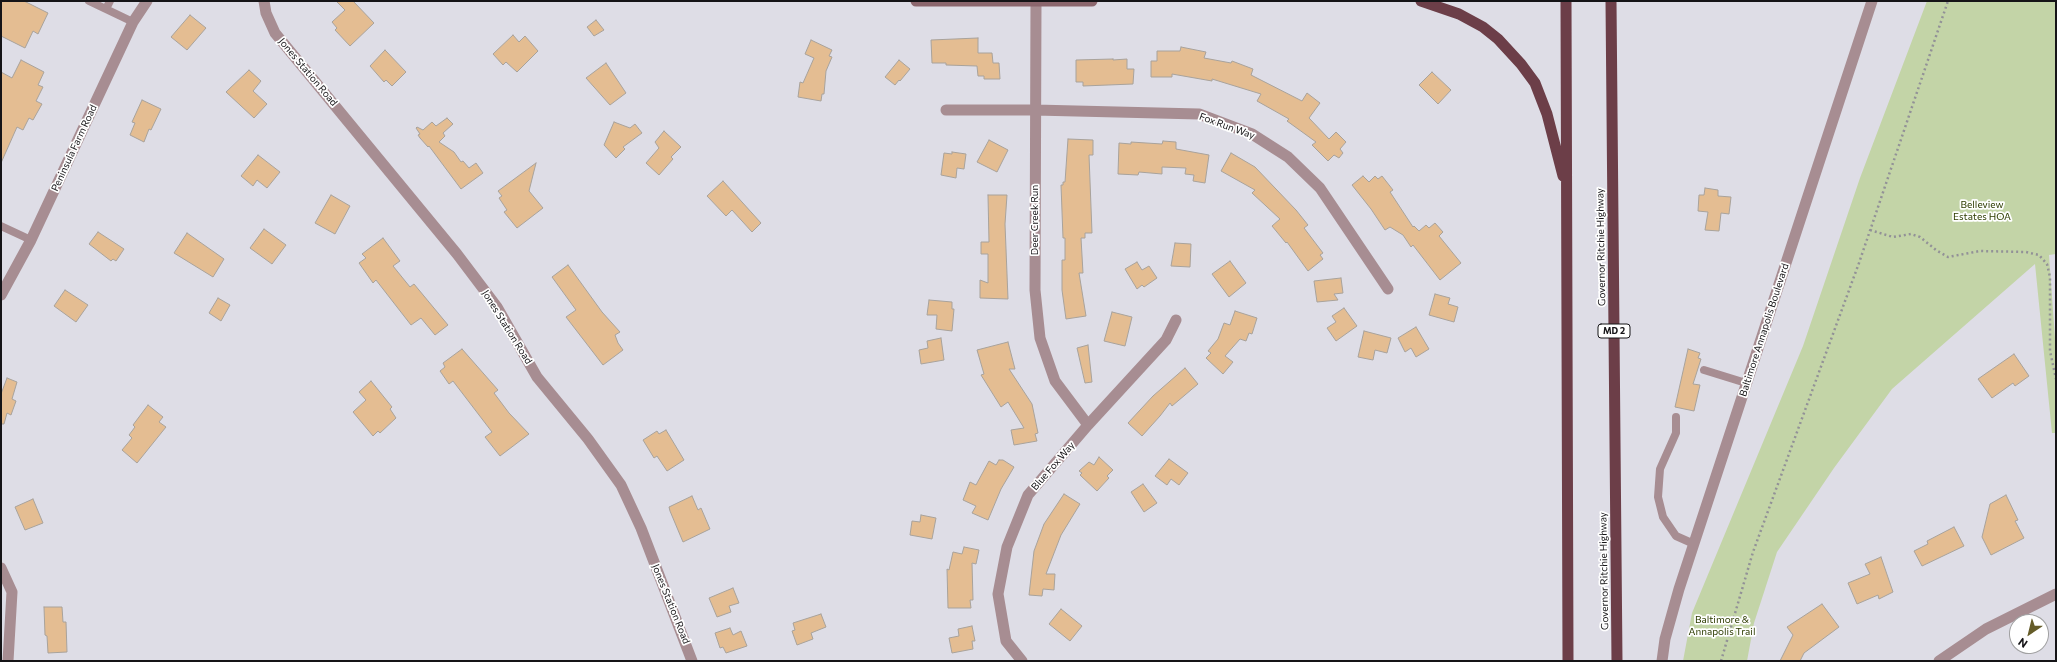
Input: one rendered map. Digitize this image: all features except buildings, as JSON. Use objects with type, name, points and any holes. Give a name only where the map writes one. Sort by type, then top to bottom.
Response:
[{"type":"highway","points":[[1421,1],[1459,14],[1483,27],[1498,39],[1522,64],[1535,83],[1547,114],[1567,192]]},
{"type":"highway","points":[[1566,1],[1568,661]]},
{"type":"highway","name":"Governor Ritchie Highway","points":[[1611,1],[1617,661]]},
{"type":"main road","points":[[916,1],[1092,1]]},
{"type":"street","name":"Peninsula Farm Road","points":[[1,295],[31,240],[133,22],[147,1]]},
{"type":"street","name":"Jones Station Road","points":[[264,1],[266,13],[275,33],[457,254],[497,307],[537,377],[588,439],[621,486],[641,528],[692,661]]},
{"type":"street","name":"Deer Creek Run","points":[[1036,1],[1035,290],[1040,338],[1055,381],[1088,425]]},
{"type":"street","name":"Baltimore Annapolis Boulevard","points":[[1662,661],[1665,639],[1694,544],[1872,1]]},
{"type":"street","name":"Fox Run Way","points":[[946,110],[1035,110],[1199,114],[1252,134],[1288,157],[1320,188],[1388,288]]},
{"type":"street","name":"Blue Fox Way","points":[[1022,661],[1006,641],[998,594],[1007,547],[1028,495],[1088,425],[1166,340],[1176,320]]},
{"type":"street","points":[[1,568],[12,592],[8,661]]},
{"type":"street","points":[[1939,661],[1986,629],[2056,594]]},
{"type":"lane","points":[[89,1],[133,22]]},
{"type":"lane","points":[[106,9],[110,1]]},
{"type":"lane","points":[[1,226],[31,240]]},
{"type":"lane","points":[[1704,370],[1746,383]]},
{"type":"lane","points":[[1676,418],[1676,433],[1660,469],[1658,497],[1663,517],[1676,536],[1694,544]]},
{"type":"path","points":[[1721,661],[1753,552],[1870,230],[1948,1]]},
{"type":"path","points":[[1870,230],[1893,237],[1911,234],[1920,237],[1936,250],[1948,257],[1980,251],[2026,252],[2039,255],[2047,264],[2050,277],[2050,351],[2056,379]]},
{"type":"green space","points":[[1927,1],[2056,1],[2056,254],[2049,255],[2056,352],[2056,433],[2052,433],[2035,264],[1892,389],[1834,468],[1777,552],[1754,623],[1747,661],[1683,661],[1692,613],[1803,346],[1860,178]]},
{"type":"park label","name":"Belleview Estates HOA","points":[[1982,210]]},
{"type":"park label","name":"Baltimore & Annapolis Trail","points":[[1722,626]]}]
